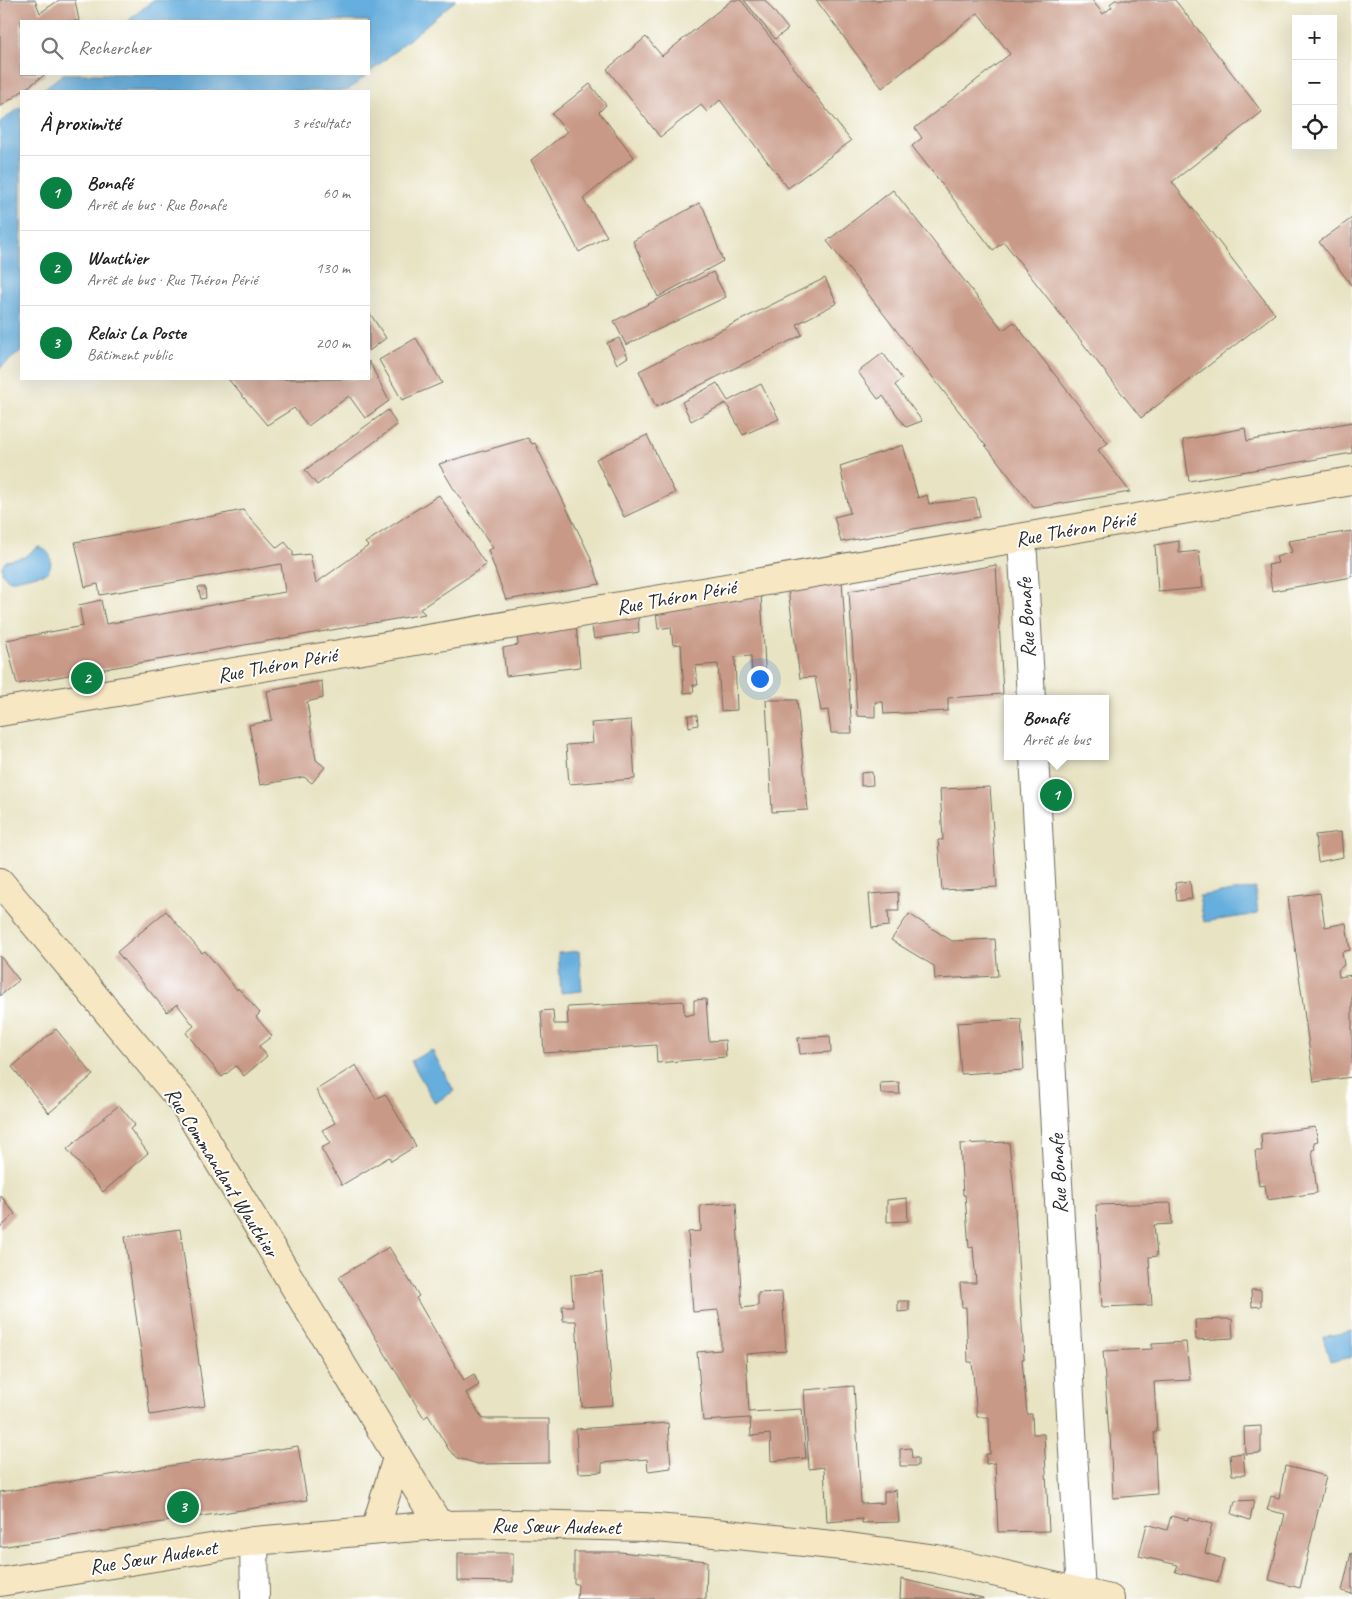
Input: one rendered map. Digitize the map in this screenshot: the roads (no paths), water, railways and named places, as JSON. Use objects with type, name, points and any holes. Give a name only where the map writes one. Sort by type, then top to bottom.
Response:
[{"type":"street","name":"Rue Théron Périé","points":[[0,712],[1352,481]]},
{"type":"street","name":"Rue Bonafe","points":[[1022,538],[1031,695]]},
{"type":"street","name":"Rue Bonafe","points":[[1034,760],[1081,1592]]},
{"type":"street","name":"Rue Commandant Wauthier","points":[[0,882],[184,1104],[440,1526]]},
{"type":"street","points":[[375,1530],[398,1458]]},
{"type":"street","name":"Rue Sœur Audenet","points":[[0,1582],[254,1541],[375,1530],[517,1524],[644,1527],[737,1534],[842,1546],[937,1559],[1110,1599]]},
{"type":"street","points":[[254,1541],[255,1599]]},
{"type":"water","points":[[153,0],[456,0],[370,72],[370,20],[129,20]]},
{"type":"water","points":[[62,75],[367,75],[348,90],[42,90]]},
{"type":"water","points":[[20,108],[20,352],[0,368],[0,122]]},
{"type":"water","points":[[38,547],[49,554],[51,565],[47,573],[8,580],[2,573],[2,566],[6,561],[24,557]]},
{"type":"water","points":[[1255,888],[1258,914],[1204,922],[1199,896]]},
{"type":"water","points":[[579,951],[582,991],[561,993],[558,953]]},
{"type":"water","points":[[432,1050],[454,1091],[435,1103],[411,1061]]},
{"type":"water","points":[[1352,1331],[1352,1357],[1330,1362],[1323,1337]]},
{"type":"place","name":"Wauthier","points":[[87,678]]},
{"type":"place","name":"Bonafé","points":[[1056,795]]},
{"type":"place","name":"Relais La Poste","points":[[183,1507]]}]
